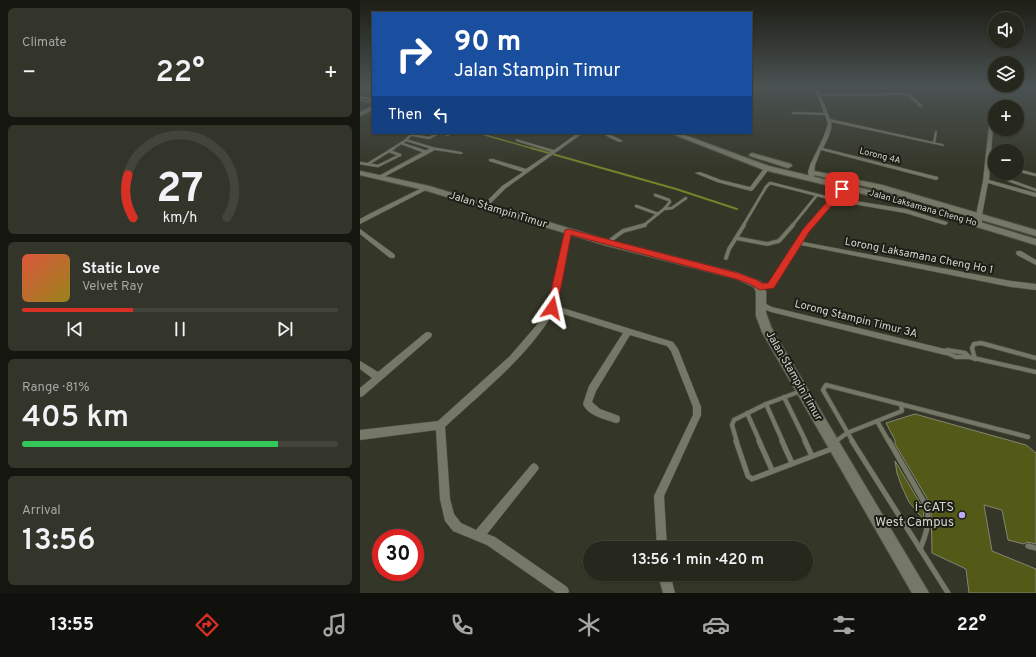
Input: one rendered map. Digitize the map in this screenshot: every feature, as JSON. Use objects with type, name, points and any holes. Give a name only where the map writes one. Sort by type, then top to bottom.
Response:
[{"type":"main road","name":"Jalan Laksamana Cheng Ho","points":[[676,134],[766,168],[879,187],[979,220],[1036,242]]},
{"type":"main road","name":"Jalan Laksamana Cheng Ho","points":[[692,134],[844,187],[1036,233]]},
{"type":"main road","name":"Jalan Stampin Timur","points":[[360,173],[426,188],[568,232],[742,277],[754,282],[760,287],[762,293],[761,314],[768,332],[921,593]]},
{"type":"street","points":[[810,175],[829,127],[829,120],[825,115]]},
{"type":"street","points":[[829,120],[942,145]]},
{"type":"street","points":[[484,207],[504,187],[580,134]]},
{"type":"street","points":[[605,134],[621,141]]},
{"type":"street","points":[[518,140],[553,152]]},
{"type":"street","points":[[380,177],[432,148],[442,148],[461,154]]},
{"type":"street","name":"Lorong 4A","points":[[821,149],[936,178]]},
{"type":"street","points":[[491,160],[526,171]]},
{"type":"street","points":[[979,220],[988,162]]},
{"type":"street","points":[[698,174],[751,189],[766,168]]},
{"type":"street","points":[[986,181],[1036,195]]},
{"type":"street","points":[[760,287],[771,286],[799,243],[805,231],[844,187]]},
{"type":"street","points":[[360,222],[426,188]]},
{"type":"street","points":[[833,199],[906,211],[945,223]]},
{"type":"street","points":[[360,231],[392,256]]},
{"type":"street","points":[[360,436],[440,426],[513,358],[544,322],[552,308],[568,232]]},
{"type":"street","name":"Lorong Laksamana Cheng Ho 1","points":[[799,243],[1011,284],[1036,287]]},
{"type":"street","points":[[1019,253],[1036,263]]},
{"type":"street","name":"Lorong Stampin Timur 3A","points":[[762,305],[771,309],[945,352]]},
{"type":"street","points":[[552,308],[670,344],[674,349],[697,407],[697,415],[659,496],[662,541]]},
{"type":"street","points":[[616,419],[597,412],[587,404],[592,389],[628,331]]},
{"type":"street","points":[[360,393],[428,335]]},
{"type":"street","points":[[360,365],[378,377]]},
{"type":"street","points":[[440,426],[445,499],[449,517],[457,527],[491,541],[563,591]]},
{"type":"street","points":[[479,535],[534,468]]},
{"type":"street","points":[[666,581],[669,593]]},
{"type":"lane","points":[[934,143],[936,132]]},
{"type":"lane","points":[[368,164],[406,140],[412,134],[429,138],[437,134]]},
{"type":"lane","points":[[406,140],[432,148]]},
{"type":"lane","points":[[401,143],[426,152]]},
{"type":"lane","points":[[360,163],[378,166],[400,154],[389,151]]},
{"type":"lane","points":[[1024,172],[1036,175]]},
{"type":"lane","points":[[1008,180],[1036,190]]},
{"type":"lane","points":[[726,258],[729,249],[766,186],[770,184],[833,199]]},
{"type":"lane","points":[[607,243],[623,231],[645,225],[670,202],[669,200],[655,195]]},
{"type":"lane","points":[[736,238],[767,244],[779,241],[817,195]]},
{"type":"lane","points":[[664,209],[672,208],[686,198]]},
{"type":"lane","points":[[636,206],[658,214]]},
{"type":"lane","points":[[975,359],[972,348],[974,344],[981,343],[1036,358]]},
{"type":"lane","points":[[945,352],[952,356],[965,358],[969,357],[1036,372]]},
{"type":"lane","points":[[948,593],[847,433],[823,390],[826,385],[1028,437]]},
{"type":"lane","points":[[803,390],[766,404],[734,420],[732,425],[733,432],[748,476],[752,479],[772,470],[812,456],[834,445],[847,433],[902,411],[901,404]]},
{"type":"lane","points":[[784,397],[812,456]]},
{"type":"lane","points":[[766,404],[792,463]]},
{"type":"lane","points":[[747,413],[772,470]]},
{"type":"lane","points":[[877,421],[927,507],[930,517],[929,528],[920,548]]},
{"type":"lane","points":[[1028,546],[1036,548]]},
{"type":"building","points":[[915,414],[1026,445],[1036,453],[1036,544],[1027,542],[1024,544],[1008,540],[1002,510],[984,505],[992,551],[1036,569],[1036,593],[969,593],[966,569],[932,553],[931,505],[895,444],[895,440],[886,423]]},
{"type":"building","points":[[895,461],[923,508],[924,520],[909,502],[897,473]]},
{"type":"waterway","points":[[482,134],[534,149]]},
{"type":"waterway","points":[[531,148],[676,189],[737,209]]},
{"type":"place","name":"i-CATS West Campus","points":[[962,515]]},
{"type":"route","points":[[552,308],[568,232],[746,278],[760,287],[771,286],[799,243],[805,231],[842,189]]}]
